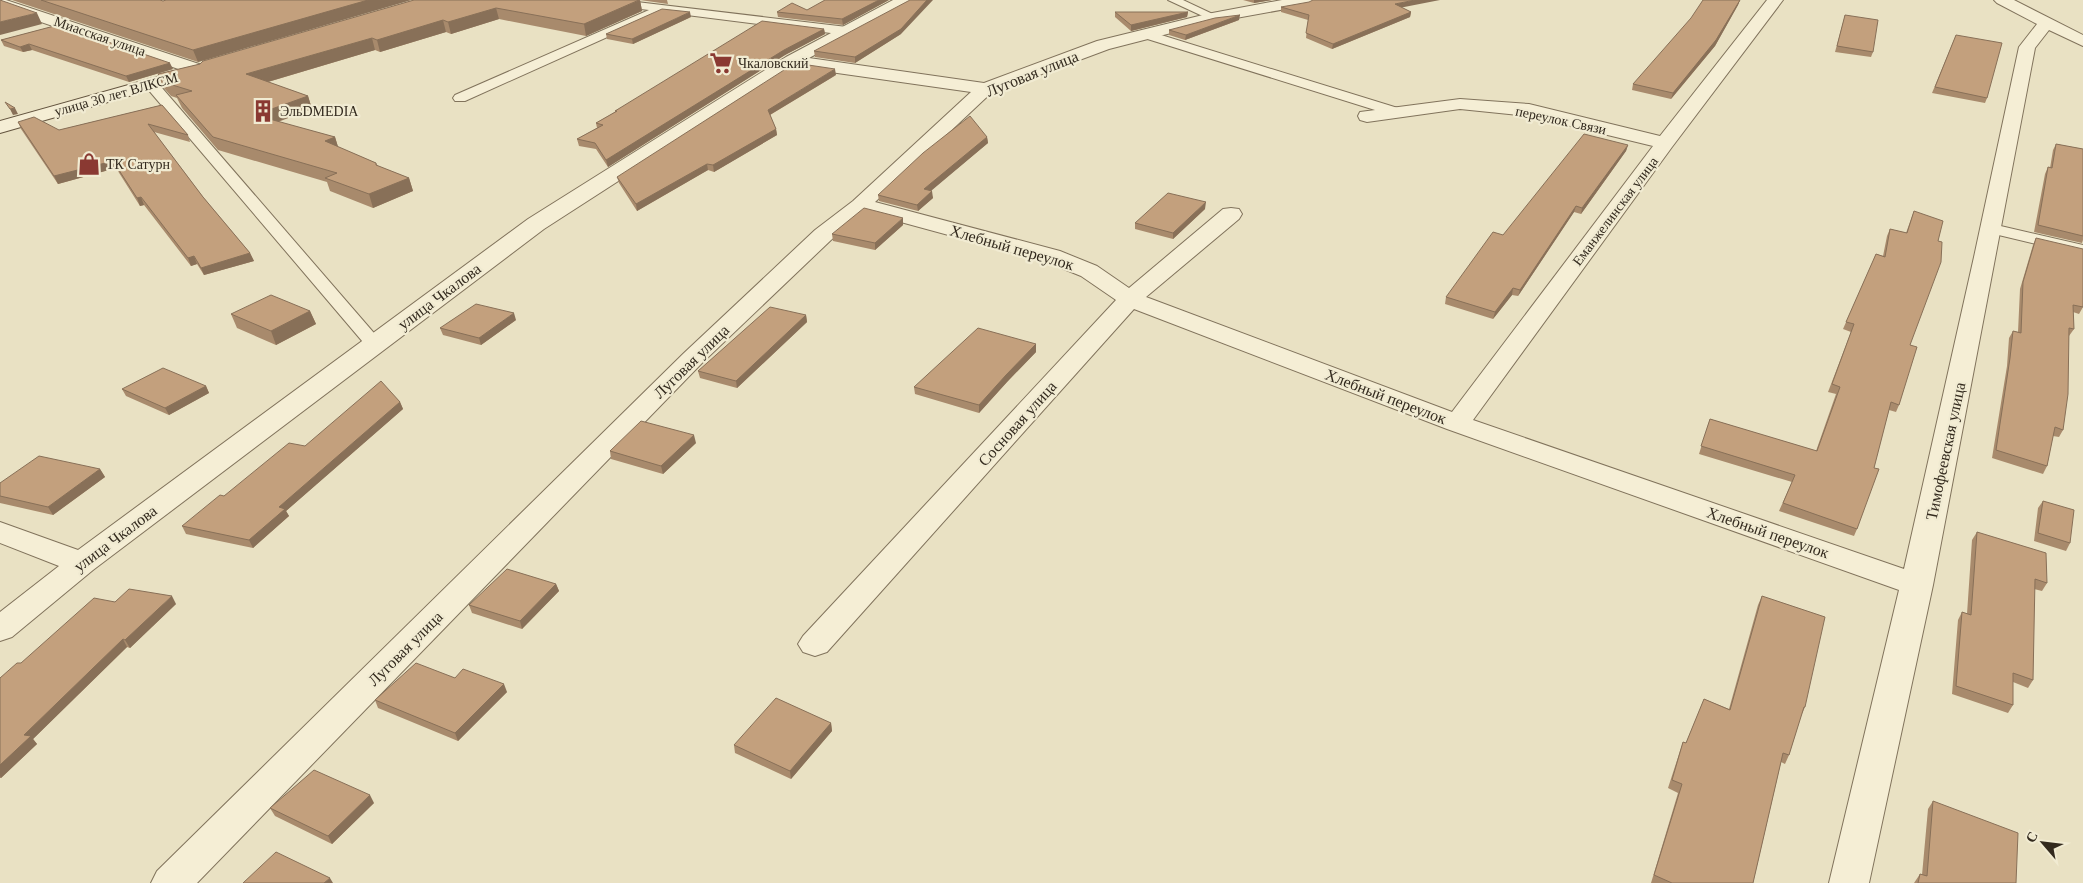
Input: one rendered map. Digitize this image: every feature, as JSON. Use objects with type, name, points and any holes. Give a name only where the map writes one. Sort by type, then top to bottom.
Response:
[{"type":"street","name":"улица Чкалова","points":[[0,629],[82,563],[536,224],[792,61],[904,0]]},
{"type":"street","name":"Луговая улица","points":[[171,883],[694,358],[823,235],[860,205],[985,89],[1103,44],[1212,17],[1308,0]]},
{"type":"street","name":"Еманжелинская улица","points":[[1457,423],[1774,0]]},
{"type":"street","points":[[2002,0],[2083,40]]},
{"type":"street","name":"Миасская улица","points":[[0,3],[199,70]]},
{"type":"street","name":"Тимофеевская улица","points":[[1849,883],[1917,585],[1992,229],[2027,47],[2046,23]]},
{"type":"street","points":[[792,61],[985,89]]},
{"type":"street","name":"улица 30 лет ВЛКСМ","points":[[0,127],[218,64]]},
{"type":"street","name":"переулок Связи","points":[[1367,116],[1460,104],[1529,110],[1665,143]]},
{"type":"street","name":"Хлебный переулок","points":[[860,205],[1052,256],[1089,271],[1130,299],[1457,423],[1917,585]]},
{"type":"street","name":"Сосновая улица","points":[[815,644],[1130,299],[1231,214]]},
{"type":"street","points":[[0,532],[82,563]]},
{"type":"lane","points":[[592,0],[847,31]]},
{"type":"lane","points":[[1174,0],[1212,17]]},
{"type":"lane","points":[[460,98],[662,8]]},
{"type":"lane","points":[[46,30],[64,25]]},
{"type":"lane","points":[[1146,34],[1396,112]]},
{"type":"lane","points":[[151,84],[374,344]]},
{"type":"lane","points":[[1992,229],[2083,250]]},
{"type":"building","points":[[0,0],[37,13],[0,22]]},
{"type":"building","points":[[41,0],[163,1],[368,0],[193,50]]},
{"type":"building","points":[[414,0],[639,0],[584,24],[496,8],[448,22],[443,20],[377,40],[372,38],[246,74],[308,96],[255,115],[335,137],[325,141],[409,178],[369,194],[325,178],[337,173],[213,137],[176,95],[192,91],[166,83],[158,74],[200,64],[203,61]]},
{"type":"building","points":[[825,0],[879,0],[842,19],[777,12],[792,3],[807,10]]},
{"type":"building","points":[[910,0],[927,0],[901,29],[855,57],[814,51]]},
{"type":"building","points":[[1313,0],[1415,0],[1395,4],[1411,12],[1333,44],[1306,33],[1309,15],[1281,7]]},
{"type":"building","points":[[1703,0],[1740,0],[1716,40],[1673,93],[1633,84],[1691,18]]},
{"type":"building","points":[[662,9],[690,12],[632,39],[606,34]]},
{"type":"building","points":[[1115,12],[1188,12],[1131,25]]},
{"type":"building","points":[[1240,15],[1186,35],[1169,30],[1215,18]]},
{"type":"building","points":[[1845,15],[1878,20],[1873,52],[1837,46]]},
{"type":"building","points":[[762,21],[824,29],[784,50],[606,160],[595,143],[577,139],[603,125],[596,123]]},
{"type":"building","points":[[58,25],[170,63],[126,76],[29,44],[20,47],[1,40]]},
{"type":"building","points":[[1956,35],[2002,43],[1987,98],[1935,87]]},
{"type":"building","points":[[795,63],[835,69],[768,110],[776,129],[713,165],[707,164],[636,204],[617,177]]},
{"type":"building","points":[[5,102],[15,108],[10,109]]},
{"type":"building","points":[[162,105],[188,135],[148,124],[203,197],[250,253],[201,268],[194,256],[188,258],[141,197],[137,198],[113,161],[54,176],[18,122],[34,117],[59,130]]},
{"type":"building","points":[[970,116],[987,137],[924,189],[932,191],[917,205],[878,195],[923,153]]},
{"type":"building","points":[[1584,134],[1628,145],[1582,208],[1576,206],[1520,290],[1513,288],[1495,312],[1446,297],[1493,232],[1503,235]]},
{"type":"building","points":[[2056,144],[2083,149],[2083,236],[2038,225],[2048,167],[2052,168]]},
{"type":"building","points":[[1168,193],[1206,202],[1173,233],[1135,223]]},
{"type":"building","points":[[864,208],[903,218],[875,243],[832,234]]},
{"type":"building","points":[[1914,211],[1943,221],[1938,241],[1942,242],[1941,262],[1910,345],[1917,347],[1899,405],[1891,402],[1874,468],[1879,469],[1857,529],[1783,503],[1795,475],[1701,446],[1710,419],[1817,451],[1840,387],[1832,384],[1854,324],[1846,322],[1876,254],[1885,257],[1890,229],[1907,233]]},
{"type":"building","points":[[2036,238],[2083,249],[2083,307],[2073,305],[2074,329],[2069,328],[2068,394],[2063,430],[2055,427],[2047,466],[1996,450],[2013,331],[2021,333],[2023,282]]},
{"type":"building","points":[[271,295],[310,311],[271,331],[231,314]]},
{"type":"building","points":[[476,304],[514,313],[479,338],[440,328]]},
{"type":"building","points":[[770,307],[806,315],[736,381],[698,371]]},
{"type":"building","points":[[978,328],[1036,344],[979,405],[914,387]]},
{"type":"building","points":[[163,368],[206,386],[165,408],[122,389]]},
{"type":"building","points":[[381,381],[400,402],[279,507],[285,509],[249,540],[182,526],[220,495],[224,496],[289,443],[305,446]]},
{"type":"building","points":[[641,421],[694,435],[661,466],[610,451]]},
{"type":"building","points":[[39,456],[100,469],[48,507],[0,496],[0,483]]},
{"type":"building","points":[[2043,501],[2074,510],[2070,543],[2038,533]]},
{"type":"building","points":[[1977,532],[2046,553],[2047,583],[2035,579],[2033,680],[2013,673],[2013,705],[1956,686],[1962,612],[1971,615]]},
{"type":"building","points":[[507,569],[556,584],[520,621],[469,605]]},
{"type":"building","points":[[129,589],[172,596],[125,640],[123,639],[24,735],[31,736],[0,765],[0,678],[17,663],[21,663],[94,598],[115,602]]},
{"type":"building","points":[[1762,596],[1825,617],[1805,707],[1789,755],[1783,753],[1753,883],[1672,883],[1654,875],[1682,784],[1672,780],[1683,742],[1686,743],[1704,699],[1730,710]]},
{"type":"building","points":[[416,663],[455,678],[463,669],[504,684],[455,733],[375,700]]},
{"type":"building","points":[[776,698],[831,723],[790,771],[734,745]]},
{"type":"building","points":[[314,770],[370,795],[328,836],[270,808]]},
{"type":"building","points":[[1933,801],[2018,833],[2016,883],[1918,883],[1920,874],[1927,876]]},
{"type":"building","points":[[276,852],[330,878],[324,883],[243,883]]},
{"type":"place","name":"Чкаловский","points":[[721,63]]},
{"type":"place","name":"ЭльDMEDIA","points":[[263,111]]},
{"type":"place","name":"ТК Сатурн","points":[[89,164]]}]
